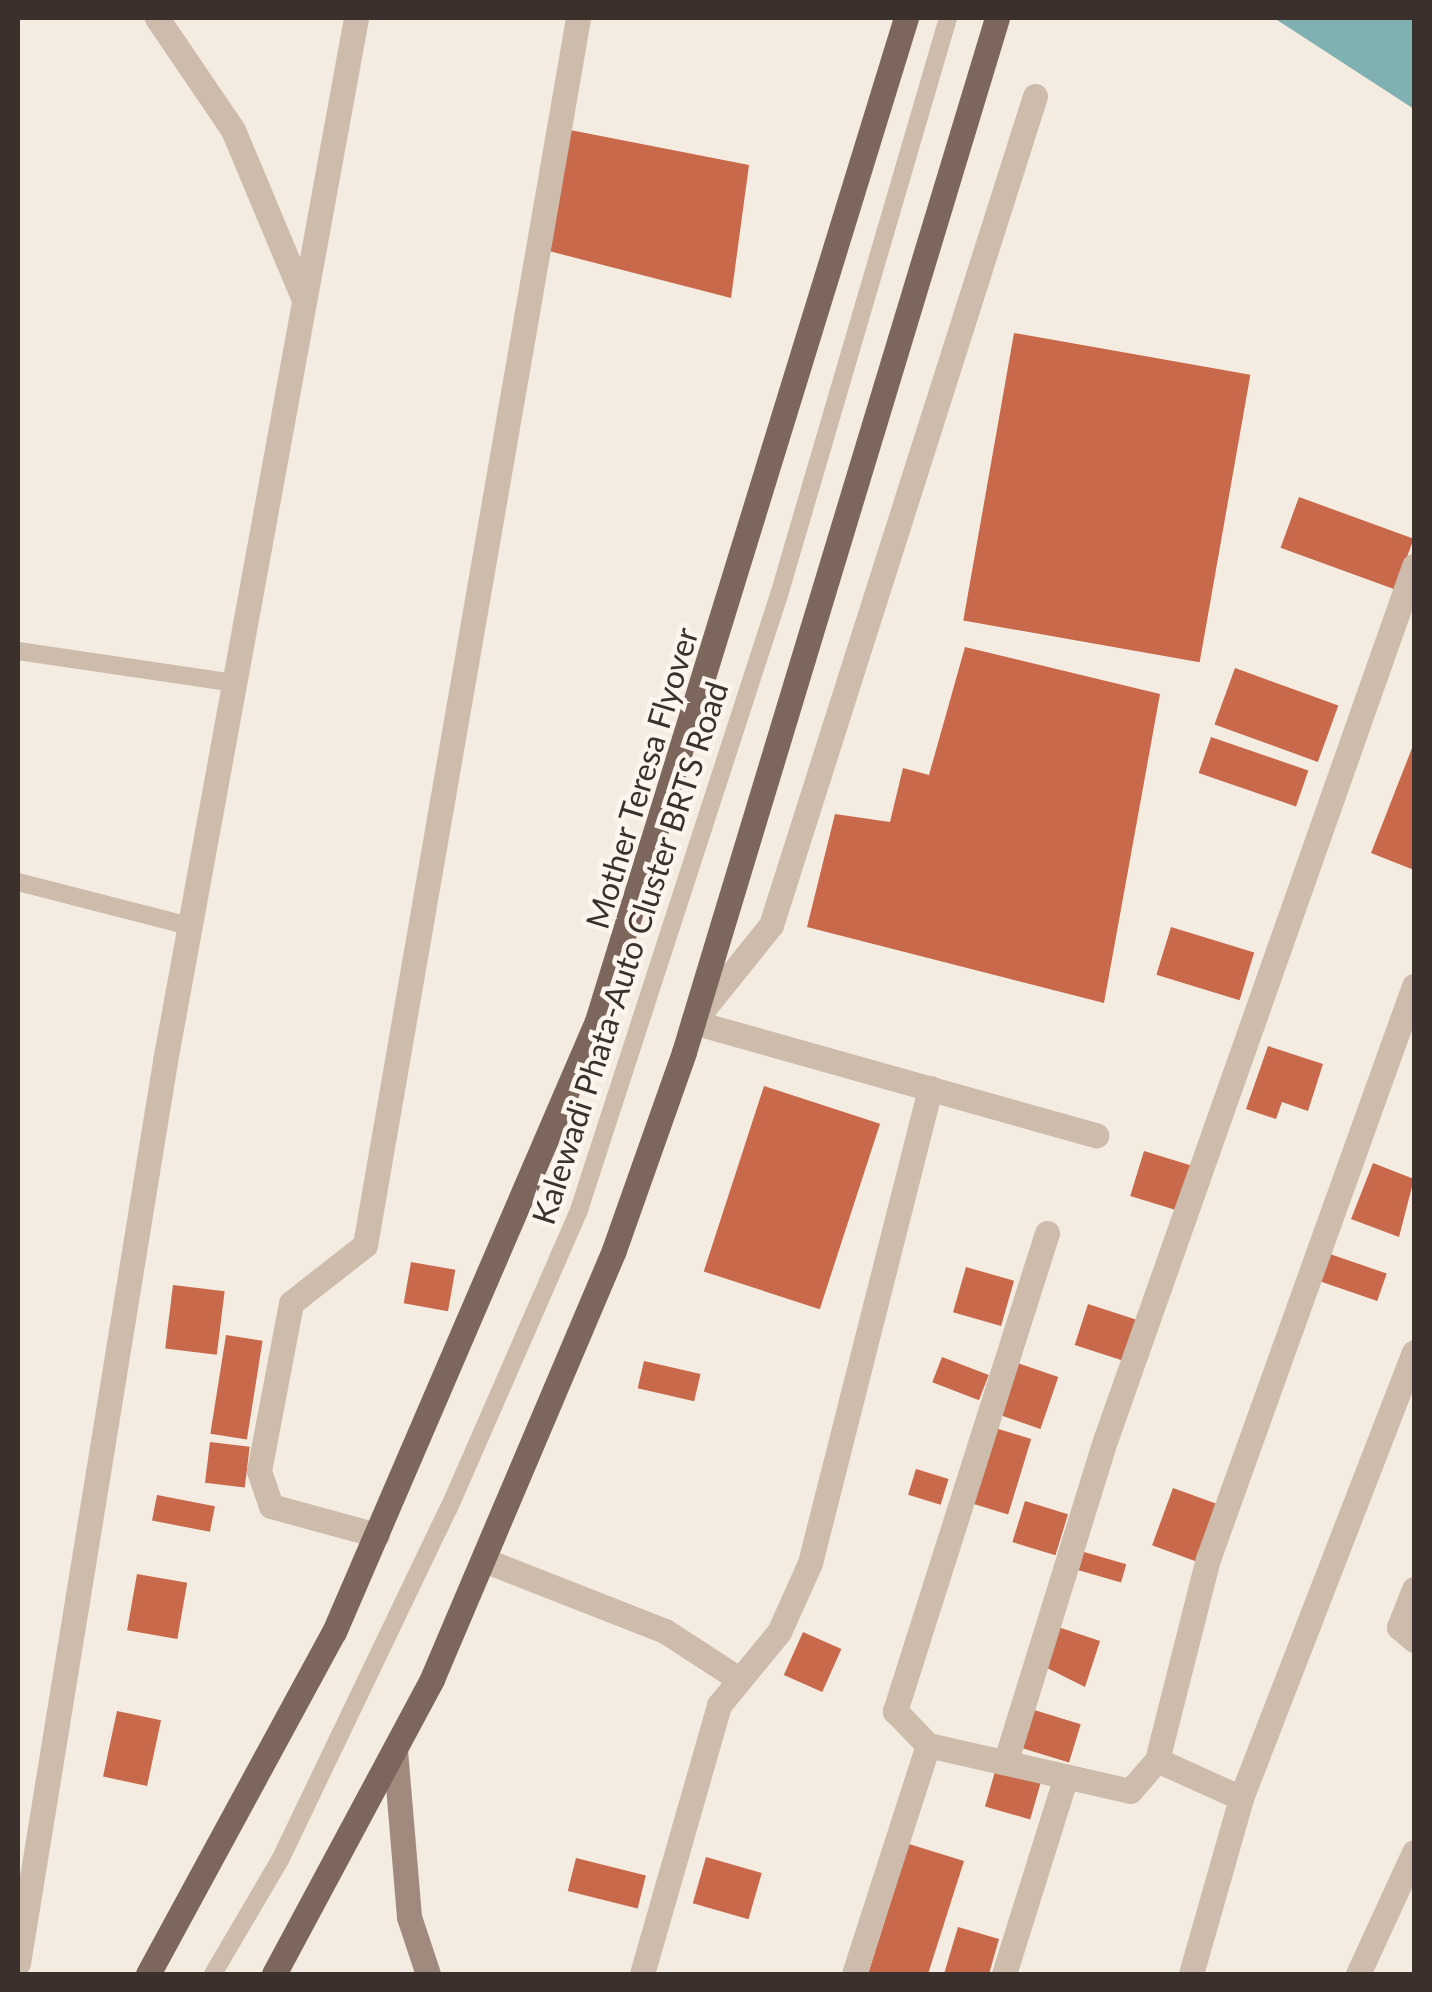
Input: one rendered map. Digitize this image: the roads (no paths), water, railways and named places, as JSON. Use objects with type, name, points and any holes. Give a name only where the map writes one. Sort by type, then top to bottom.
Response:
[{"type":"main road","name":"Mother Teresa Flyover","points":[[148,1974],[377,1535],[644,891],[906,18]]},
{"type":"main road","points":[[274,1974],[395,1750],[484,1560],[614,1250],[693,1022],[720,920],[997,18]]},
{"type":"street","points":[[157,18],[233,130],[304,300]]},
{"type":"street","points":[[18,1963],[189,926],[356,18]]},
{"type":"street","points":[[377,1535],[271,1506],[260,1471],[291,1303],[365,1245],[578,18]]},
{"type":"street","points":[[1036,96],[771,924],[693,1022],[1096,1135]]},
{"type":"street","points":[[1007,1756],[1106,1438],[1414,566]]},
{"type":"street","points":[[1047,1233],[895,1711],[928,1745],[1007,1756],[1066,1776],[1130,1791],[1157,1760],[1208,1559],[1414,986]]},
{"type":"street","points":[[642,1974],[719,1705],[778,1632],[810,1563],[930,1088]]},
{"type":"street","points":[[1191,1974],[1241,1798],[1414,1352]]},
{"type":"street","points":[[484,1560],[665,1630],[740,1679]]},
{"type":"street","points":[[1414,1588],[1399,1627],[1414,1640]]},
{"type":"street","points":[[854,1974],[928,1745]]},
{"type":"street","points":[[395,1750],[409,1918],[428,1974]]},
{"type":"street","points":[[1157,1760],[1241,1798]]},
{"type":"street","points":[[1004,1974],[1066,1776]]},
{"type":"street","points":[[1358,1974],[1414,1852]]},
{"type":"lane","name":"Kalewadi Phata-Auto Cluster BRTS Road","points":[[213,1974],[280,1860],[449,1508],[579,1210],[680,910],[948,18]]},
{"type":"lane","points":[[18,651],[236,683]]},
{"type":"lane","points":[[18,882],[189,926]]},
{"type":"water","points":[[1274,18],[1414,18],[1414,109]]}]
